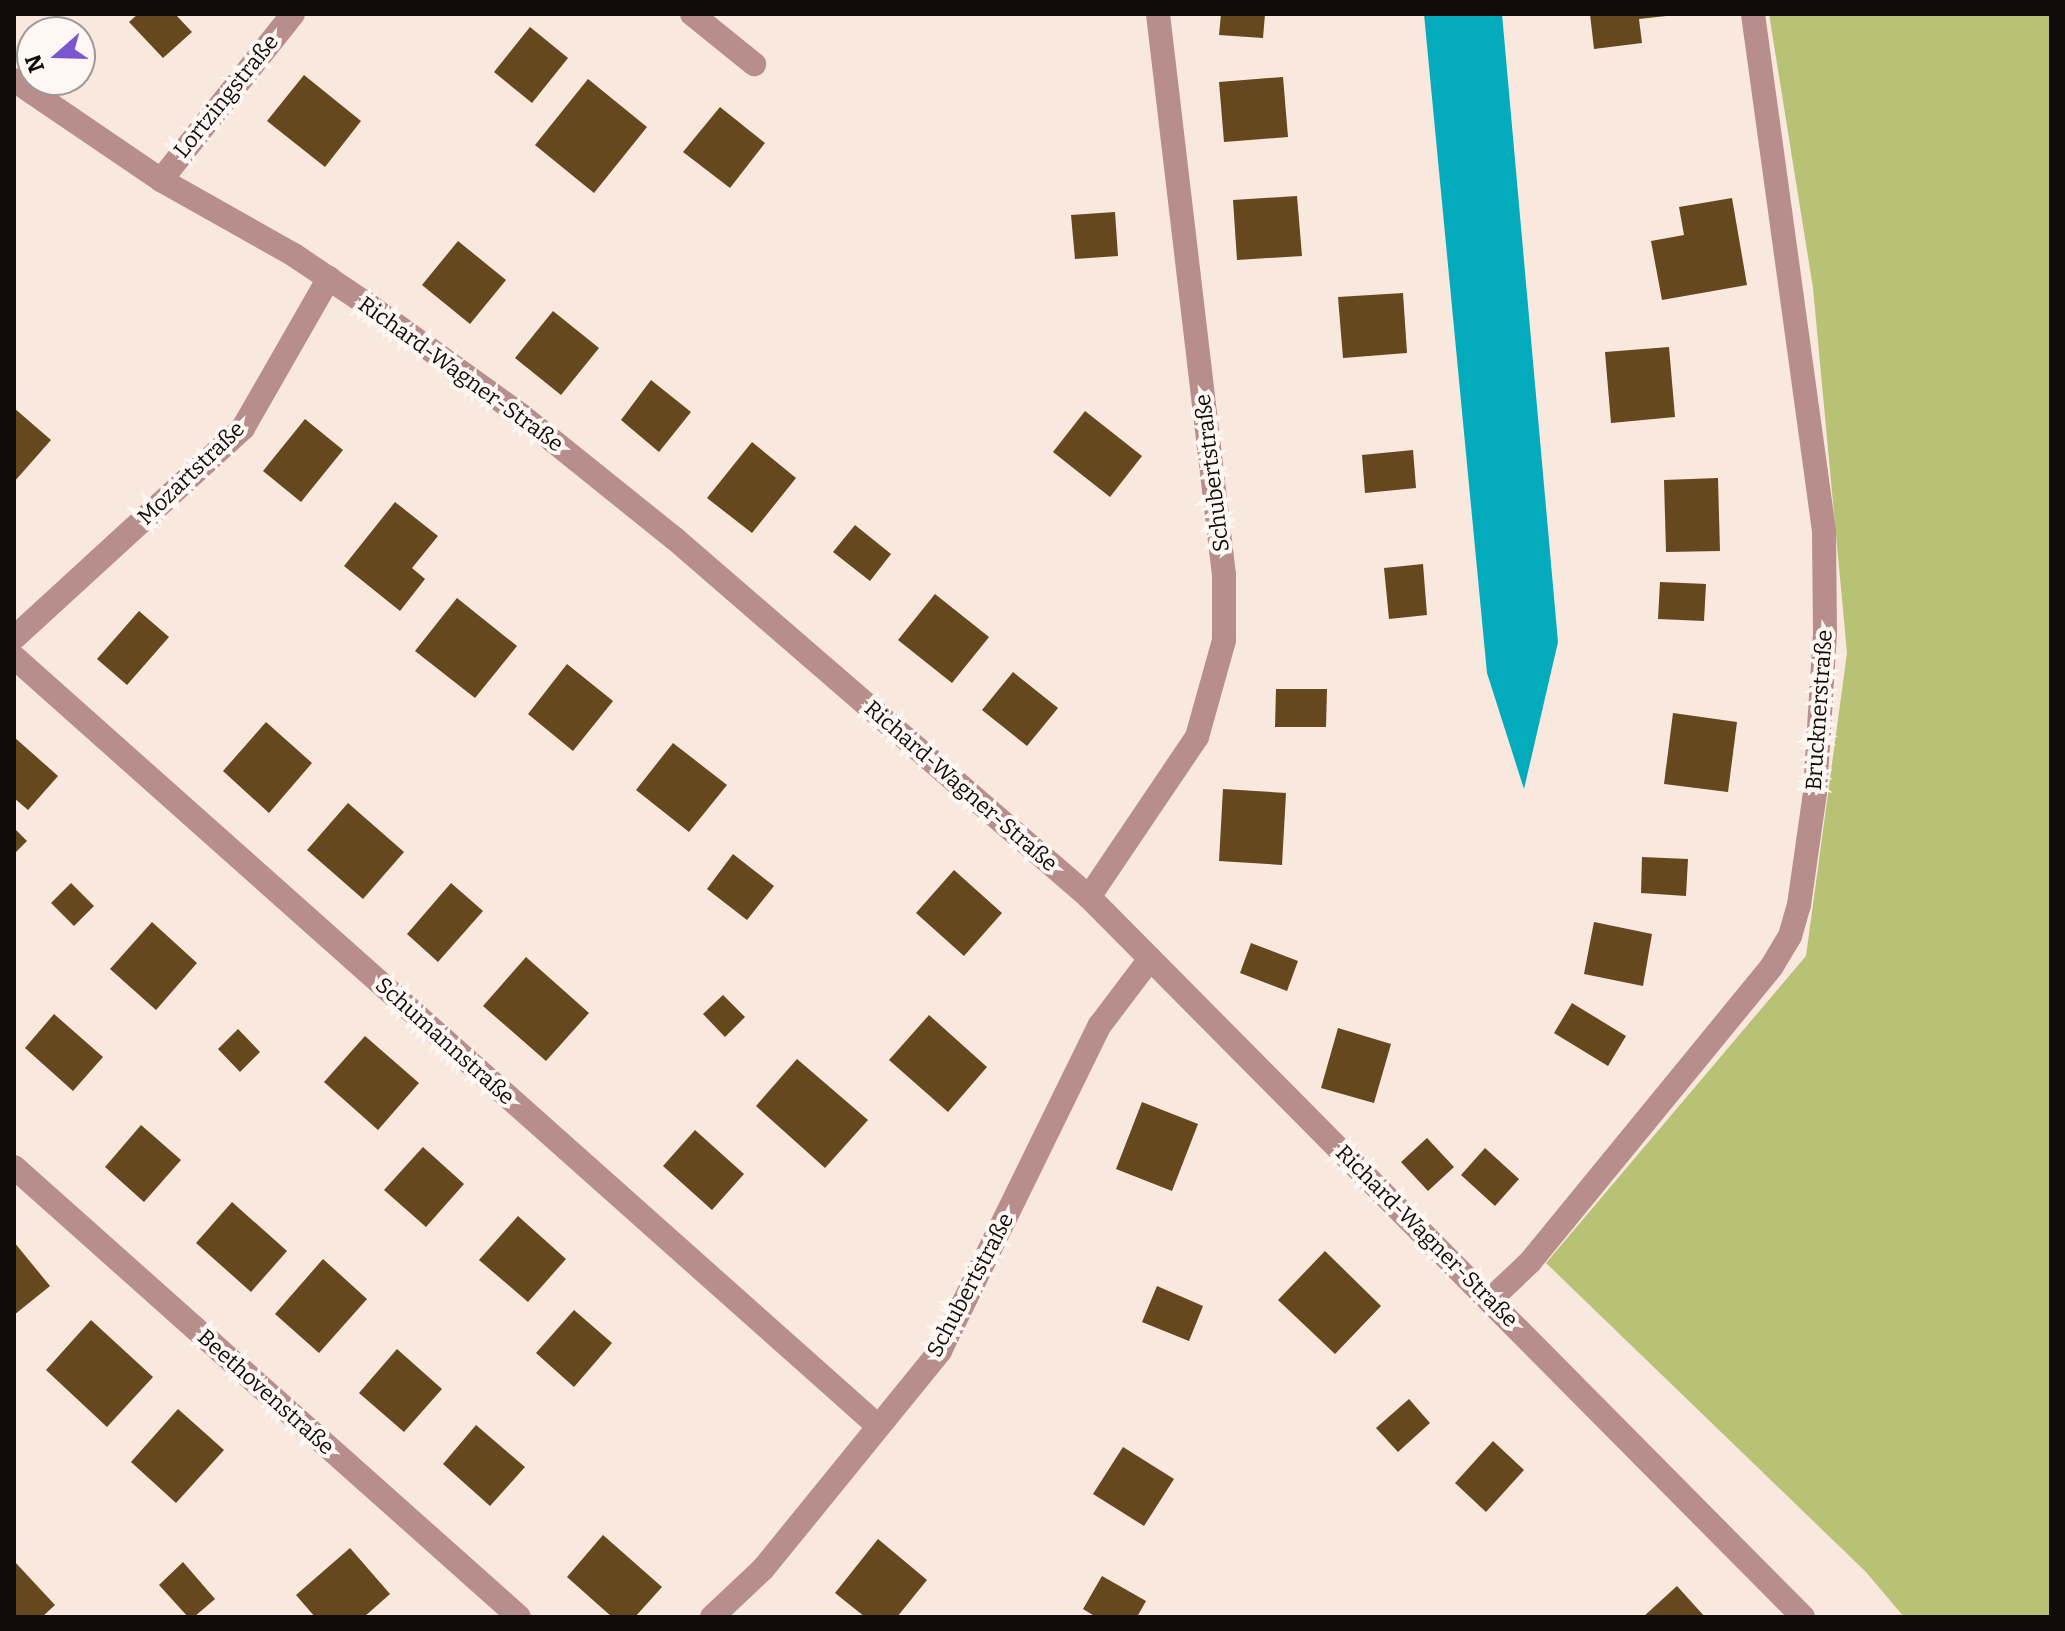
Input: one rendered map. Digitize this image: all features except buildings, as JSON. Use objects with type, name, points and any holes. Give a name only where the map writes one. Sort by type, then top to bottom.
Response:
[{"type":"street","name":"Lortzingstraße","points":[[161,180],[293,14]]},
{"type":"street","points":[[692,14],[754,64]]},
{"type":"street","name":"Schubertstraße","points":[[1089,897],[1197,737],[1224,640],[1224,575],[1158,14]]},
{"type":"street","name":"Brucknerstraße","points":[[1490,1300],[1530,1262],[1772,966],[1790,936],[1799,905],[1815,792],[1825,631],[1824,531],[1753,14]]},
{"type":"street","name":"Richard-Wagner-Straße","points":[[14,80],[161,180],[329,278],[522,416],[674,538],[1089,897],[1803,1617]]},
{"type":"street","name":"Mozartstraße","points":[[14,638],[243,428],[329,278]]},
{"type":"street","name":"Schumannstraße","points":[[14,657],[877,1425]]},
{"type":"street","name":"Schubertstraße","points":[[712,1617],[763,1569],[940,1351],[1100,1025],[1150,959]]},
{"type":"street","name":"Beethovenstraße","points":[[14,1167],[519,1617]]},
{"type":"green space","points":[[1769,14],[2051,14],[2051,1617],[1904,1617],[1866,1572],[1546,1263],[1806,956],[1847,653],[1813,288]]},
{"type":"water","points":[[1424,14],[1502,14],[1558,642],[1524,789],[1487,673]]}]
